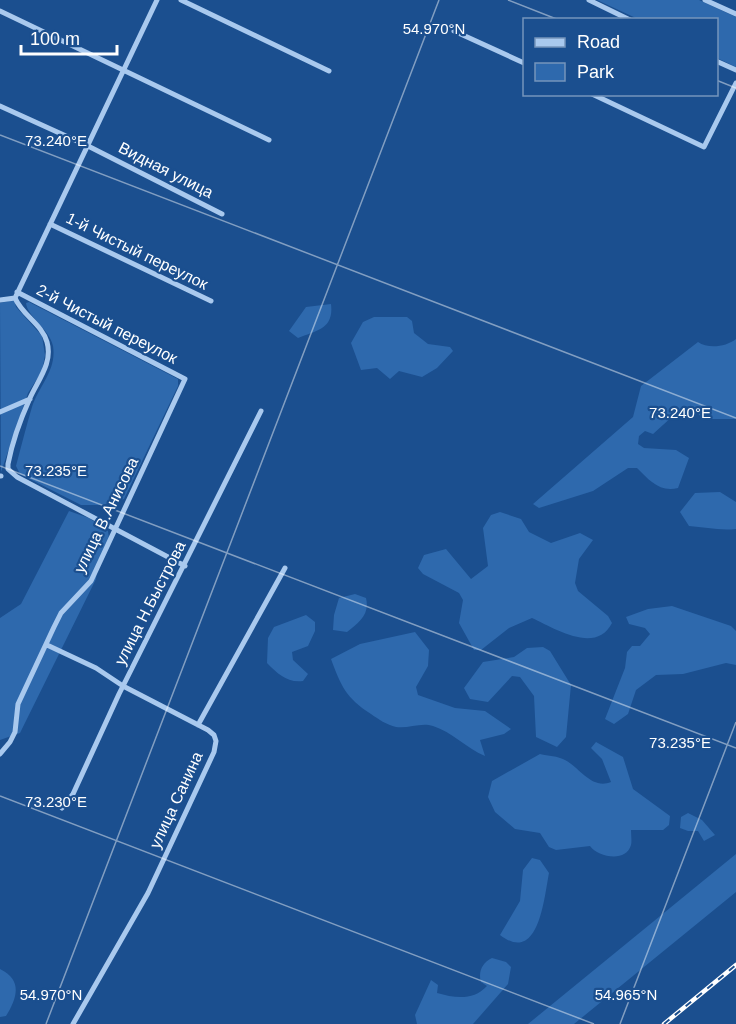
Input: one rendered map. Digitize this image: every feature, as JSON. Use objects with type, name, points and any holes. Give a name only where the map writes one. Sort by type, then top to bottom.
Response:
[{"type":"street","points":[[157,0],[16,295],[18,306],[42,330],[47,343],[48,357],[45,371],[30,399],[9,456],[8,469],[17,477],[185,566]]},
{"type":"street","points":[[181,0],[329,71]]},
{"type":"street","points":[[589,0],[626,18]]},
{"type":"street","points":[[705,0],[736,14]]},
{"type":"street","points":[[0,11],[269,140]]},
{"type":"street","points":[[454,32],[523,62]]},
{"type":"street","points":[[718,61],[736,70]]},
{"type":"street","points":[[595,96],[704,147],[736,83]]},
{"type":"street","name":"Видная улица","points":[[1,108],[88,146],[222,214]]},
{"type":"street","name":"1-й Чистый переулок","points":[[50,224],[211,301]]},
{"type":"street","points":[[0,300],[16,295]]},
{"type":"street","name":"2-й Чистый переулок","points":[[16,295],[185,379]]},
{"type":"street","name":"улица В.Анисова","points":[[0,754],[15,732],[18,704],[61,613],[91,581],[185,379]]},
{"type":"street","points":[[0,412],[30,399]]},
{"type":"street","name":"улица Н.Быстрова","points":[[62,808],[73,794],[123,686],[261,411]]},
{"type":"street","points":[[46,645],[96,668],[123,686],[198,725],[285,568]]},
{"type":"street","name":"улица Санина","points":[[73,1024],[148,893],[214,752],[216,741],[214,735],[198,725]]},
{"type":"green space","points":[[597,0],[699,0],[736,17],[736,67],[718,58],[718,18],[636,18]]},
{"type":"green space","points":[[14,300],[16,307],[42,336],[45,355],[42,371],[28,393],[1,472],[0,303]]},
{"type":"green space","points":[[29,302],[178,379],[178,386],[124,499],[102,505],[81,505],[20,474],[16,466],[32,407],[50,370],[54,355],[48,334],[27,308],[26,303]]},
{"type":"green space","points":[[331,304],[330,319],[323,327],[298,338],[289,331],[306,307]]},
{"type":"green space","points":[[374,317],[407,317],[412,321],[414,333],[428,344],[450,347],[453,351],[437,368],[422,377],[399,371],[390,379],[377,368],[361,370],[351,343],[363,322]]},
{"type":"green space","points":[[736,339],[736,419],[703,419],[693,408],[684,406],[653,434],[645,431],[639,436],[638,444],[644,448],[676,450],[689,458],[678,488],[660,487],[637,468],[628,468],[593,491],[539,508],[533,504],[633,417],[641,386],[698,342],[707,346],[717,346]]},
{"type":"green space","points":[[720,492],[736,502],[736,529],[689,526],[680,512],[695,493]]},
{"type":"green space","points":[[69,511],[89,518],[108,531],[109,538],[98,561],[96,579],[20,733],[0,740],[0,618],[21,604]]},
{"type":"green space","points":[[500,512],[521,519],[529,532],[551,543],[580,533],[593,540],[579,559],[575,583],[578,591],[608,616],[612,623],[605,632],[596,637],[574,636],[532,618],[509,628],[481,650],[474,650],[459,623],[463,600],[459,593],[423,574],[418,568],[424,555],[446,549],[471,579],[488,566],[483,528],[491,515]]},
{"type":"green space","points":[[355,594],[366,598],[365,614],[347,632],[333,630],[339,598]]},
{"type":"green space","points":[[672,606],[731,626],[736,631],[736,665],[726,663],[683,674],[656,675],[636,690],[628,714],[614,724],[605,719],[625,668],[627,652],[632,646],[640,646],[650,634],[645,628],[629,624],[626,617],[648,609]]},
{"type":"green space","points":[[306,615],[315,622],[315,631],[308,646],[292,652],[293,660],[308,674],[303,681],[292,681],[279,674],[267,663],[268,638],[274,627]]},
{"type":"green space","points":[[415,632],[429,650],[428,666],[416,687],[418,695],[455,708],[485,711],[511,729],[504,734],[480,740],[485,756],[433,726],[401,727],[386,723],[350,697],[341,684],[331,659],[360,644]]},
{"type":"green space","points":[[543,647],[550,651],[571,685],[566,737],[557,747],[536,737],[534,696],[520,677],[512,676],[488,702],[470,699],[464,688],[483,662],[514,657],[527,648]]},
{"type":"green space","points":[[596,742],[623,757],[633,789],[670,816],[669,825],[663,830],[631,830],[631,843],[628,851],[618,856],[599,853],[590,846],[556,850],[549,847],[540,833],[515,829],[495,812],[488,797],[492,781],[540,754],[565,760],[592,781],[604,784],[611,782],[602,759],[591,748]]},
{"type":"green space","points":[[688,813],[702,820],[715,835],[704,841],[698,831],[680,828],[681,817]]},
{"type":"green space","points":[[736,854],[736,892],[574,1024],[528,1024]]},
{"type":"green space","points":[[532,858],[540,860],[549,873],[542,912],[531,935],[523,941],[513,942],[500,935],[520,901],[523,870]]},
{"type":"green space","points":[[492,958],[506,962],[511,967],[508,984],[473,1024],[417,1024],[415,1015],[431,980],[438,985],[437,993],[457,997],[476,994],[487,986],[481,982],[481,971],[483,965]]},
{"type":"green space","points":[[0,969],[12,978],[16,990],[13,1003],[6,1016],[0,1017]]},
{"type":"railway","points":[[664,1024],[736,965]]}]
